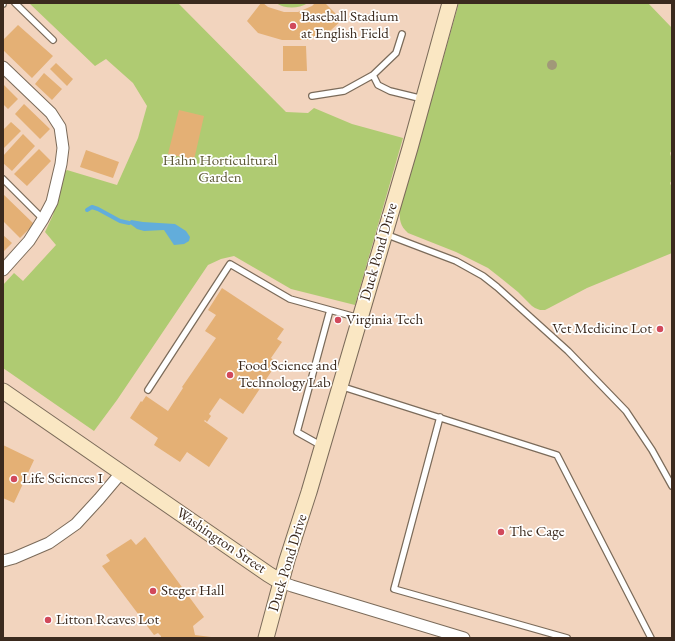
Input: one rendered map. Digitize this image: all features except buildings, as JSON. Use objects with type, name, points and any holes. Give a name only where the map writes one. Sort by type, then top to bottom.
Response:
[{"type":"street","name":"Duck Pond Drive","points":[[266,638],[281,582],[323,446],[450,3]]},
{"type":"street","points":[[3,67],[51,113],[60,127],[63,148],[61,164],[52,202],[29,241],[3,270]]},
{"type":"street","name":"Washington Street","points":[[3,391],[281,582],[464,638]]},
{"type":"street","points":[[3,561],[14,558],[48,543],[76,524],[121,473]]},
{"type":"lane","points":[[14,3],[53,40]]},
{"type":"lane","points":[[312,96],[344,91],[373,75],[396,53],[402,34]]},
{"type":"lane","points":[[373,75],[378,85],[390,91],[423,99]]},
{"type":"lane","points":[[3,179],[43,219]]},
{"type":"lane","points":[[384,234],[456,262],[483,276],[497,286],[568,350],[626,411],[652,450],[672,486]]},
{"type":"lane","points":[[148,390],[230,264],[290,299],[359,318]]},
{"type":"lane","points":[[323,446],[297,432],[330,310]]},
{"type":"lane","points":[[340,386],[557,455],[651,638]]},
{"type":"lane","points":[[440,417],[394,589],[567,638]]},
{"type":"shaded area","name":"Virginia Tech","points":[[3,3],[672,3],[672,638],[3,638]]},
{"type":"green space","name":"Hahn Horticultural Garden","points":[[29,3],[178,3],[286,112],[308,113],[314,108],[352,124],[403,138],[355,305],[291,289],[234,256],[221,259],[208,265],[117,400],[94,431],[3,368],[3,285],[14,273],[23,281],[56,245],[45,232],[53,215],[64,173],[67,170],[117,185],[138,138],[147,106],[133,83],[106,59],[95,66]]},
{"type":"green space","name":"Baseball Stadium at English Field","points":[[276,3],[308,3],[292,8]]},
{"type":"green space","points":[[459,3],[648,3],[672,28],[672,150],[670,153],[672,160],[672,180],[670,183],[672,188],[672,253],[587,288],[545,310],[540,310],[532,306],[518,292],[488,268],[456,252],[408,233],[403,228],[400,208]]},
{"type":"water","points":[[131,220],[175,224],[186,231],[190,237],[189,241],[184,244],[174,245],[164,230],[144,231],[137,229],[129,223]]},
{"type":"waterway","points":[[87,210],[92,207],[120,221],[129,223]]},
{"type":"place","name":"Baseball Stadium at English Field","points":[[293,26]]},
{"type":"place","name":"Virginia Tech","points":[[338,320]]},
{"type":"place","name":"Vet Medicine Lot","points":[[660,329]]},
{"type":"place","name":"Food Science and Technology Lab","points":[[230,375]]},
{"type":"place","name":"Life Sciences I","points":[[14,479]]},
{"type":"place","name":"The Cage","points":[[501,532]]},
{"type":"place","name":"Steger Hall","points":[[153,591]]},
{"type":"place","name":"Litton Reaves Lot","points":[[48,620]]}]
